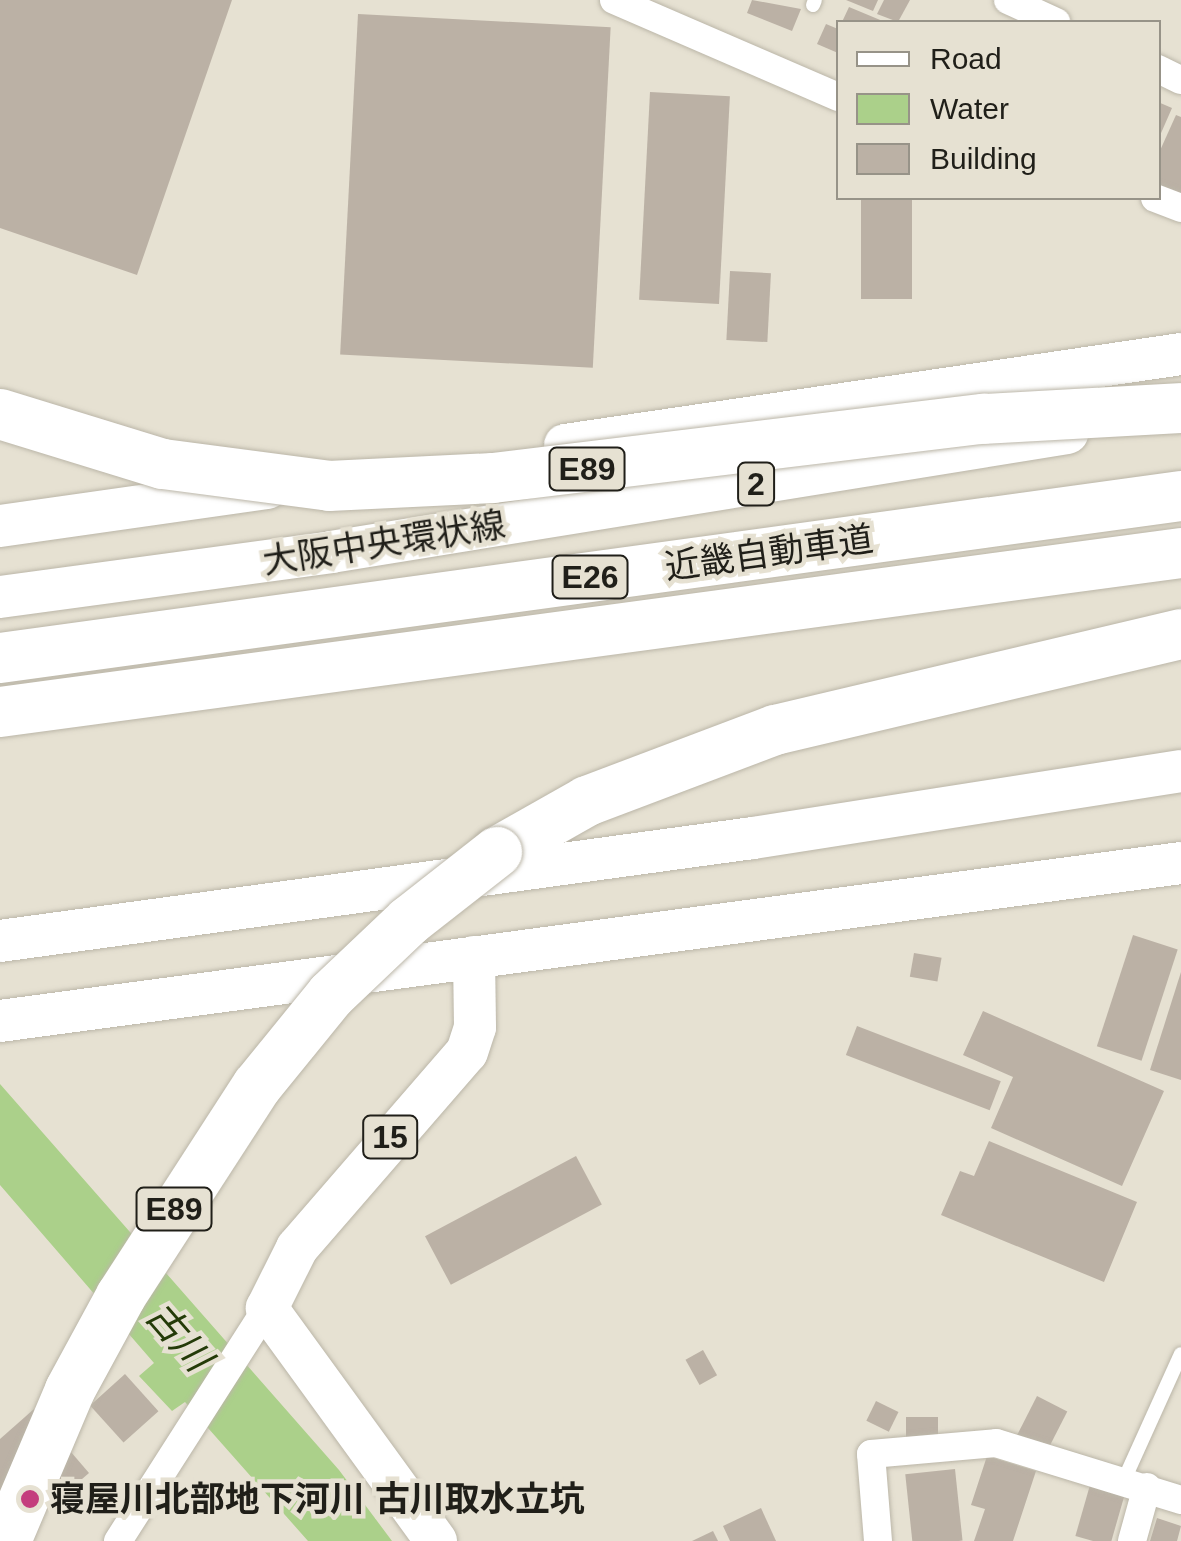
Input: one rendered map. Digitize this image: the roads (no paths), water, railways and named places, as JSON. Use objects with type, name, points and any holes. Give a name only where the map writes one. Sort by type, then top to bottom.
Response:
[{"type":"highway","name":"E89","points":[[0,414],[163,464],[244,479],[345,486],[582,470],[984,419],[1181,411]]},
{"type":"highway","name":"近畿自動車道","points":[[0,658],[1181,496]]},
{"type":"highway","name":"近畿自動車道","points":[[0,712],[1181,554]]},
{"type":"highway","name":"E89","points":[[6,1541],[70,1390],[121,1296],[256,1086],[331,995],[409,921],[497,852],[587,800],[759,736],[1181,634]]},
{"type":"main road","name":"2","points":[[0,526],[1181,354]]},
{"type":"main road","points":[[1016,381],[1181,377]]},
{"type":"main road","name":"大阪中央環状線","points":[[0,597],[331,552],[1181,411]]},
{"type":"main road","points":[[0,941],[753,838],[1181,771]]},
{"type":"main road","points":[[0,1021],[1181,864]]},
{"type":"main road","name":"15","points":[[264,1317],[297,1248],[467,1052],[475,1027],[474,957]]},
{"type":"main road","points":[[264,1317],[436,1541]]},
{"type":"street","points":[[614,0],[836,95]]},
{"type":"street","points":[[1008,0],[1052,20]]},
{"type":"street","points":[[118,1541],[177,1456],[264,1317]]},
{"type":"street","points":[[878,1541],[871,1454],[996,1444],[1181,1500]]},
{"type":"street","points":[[1132,1541],[1135,1484]]},
{"type":"lane","points":[[1135,1484],[1181,1354]]},
{"type":"water","name":"古川","points":[[0,1084],[339,1470],[392,1541],[308,1541],[185,1402],[172,1411],[139,1376],[154,1363],[0,1185]]},
{"type":"place","name":"寝屋川北部地下河川 古川取水立坑","points":[[30,1499]]}]
